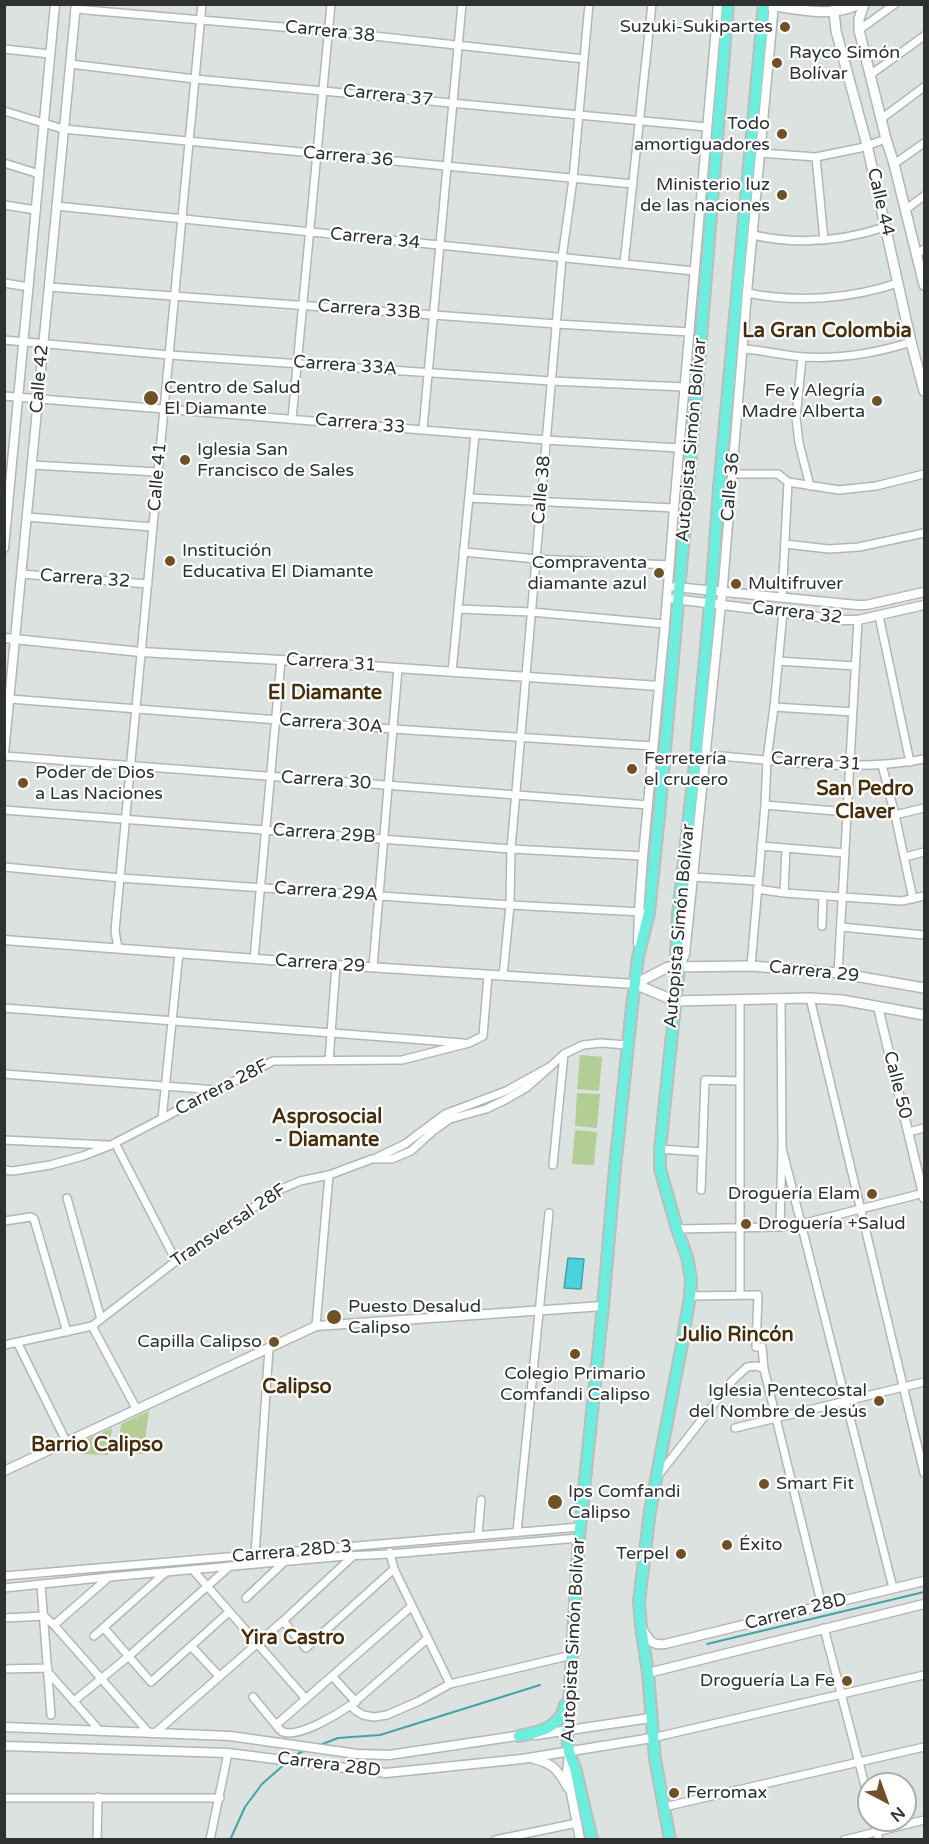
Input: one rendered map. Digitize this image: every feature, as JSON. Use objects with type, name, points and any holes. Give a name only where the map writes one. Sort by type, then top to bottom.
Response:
[{"type":"highway","name":"Autopista Simón Bolívar","points":[[592,1839],[576,1771],[569,1752],[567,1731],[580,1533],[627,1045],[665,747],[677,535],[701,343],[717,73],[728,4]]},
{"type":"highway","name":"Autopista Simón Bolívar","points":[[670,1837],[654,1759],[648,1673],[639,1602],[656,1479],[690,1296],[691,1279],[687,1257],[660,1169],[660,1149],[679,967],[676,955],[678,914],[705,710],[716,603],[719,488],[767,5]]},
{"type":"highway","points":[[719,488],[729,502]]},
{"type":"highway","points":[[519,1736],[542,1731],[557,1720],[564,1709],[569,1684]]},
{"type":"main road","points":[[767,5],[849,9],[859,4]]},
{"type":"main road","name":"Calle 44","points":[[864,4],[859,19],[859,30],[885,139],[894,164],[905,210],[921,251],[924,285]]},
{"type":"main road","name":"Calle 44","points":[[835,8],[836,31],[867,146],[924,391]]},
{"type":"main road","name":"Carrera 29","points":[[635,984],[668,967],[751,966],[838,973],[924,988]]},
{"type":"main road","name":"Carrera 29","points":[[635,984],[675,1001],[810,998],[842,1000],[924,1015]]},
{"type":"street","name":"Calle 42","points":[[4,548],[8,461],[24,342],[54,4]]},
{"type":"street","name":"Calle 41","points":[[118,948],[115,931],[202,4]]},
{"type":"street","points":[[292,419],[331,4]]},
{"type":"street","points":[[423,429],[462,4]]},
{"type":"street","name":"Calle 38","points":[[503,976],[510,906],[511,849],[562,258],[573,179],[590,4]]},
{"type":"street","points":[[624,264],[652,4]]},
{"type":"street","points":[[674,587],[670,565],[677,535],[674,508],[706,127],[717,73],[718,4]]},
{"type":"street","points":[[859,30],[895,4]]},
{"type":"street","name":"Calle 36","points":[[717,592],[729,502],[744,349],[760,153],[767,5]]},
{"type":"street","name":"Calle 42","points":[[4,755],[75,7]]},
{"type":"street","name":"Carrera 38","points":[[75,7],[328,31],[584,59]]},
{"type":"street","points":[[870,75],[924,36]]},
{"type":"street","points":[[4,49],[50,54]]},
{"type":"street","name":"Carrera 37","points":[[70,64],[195,79],[323,89],[706,127]]},
{"type":"street","points":[[881,119],[924,87]]},
{"type":"street","name":"Carrera 36","points":[[4,111],[63,129],[633,184]]},
{"type":"street","points":[[760,153],[816,157],[867,146],[885,139]]},
{"type":"street","points":[[894,164],[924,143]]},
{"type":"street","points":[[816,157],[824,240]]},
{"type":"street","points":[[4,163],[39,174]]},
{"type":"street","points":[[905,210],[924,196]]},
{"type":"street","points":[[4,205],[36,210]]},
{"type":"street","name":"Carrera 34","points":[[56,206],[694,271]]},
{"type":"street","points":[[753,235],[792,241],[824,240],[851,237],[885,227]]},
{"type":"street","points":[[4,283],[29,287]]},
{"type":"street","points":[[747,293],[789,298],[823,298],[857,294],[898,283]]},
{"type":"street","name":"Carrera 33B","points":[[49,287],[690,332]]},
{"type":"street","name":"Carrera 33A","points":[[4,340],[551,381],[685,387]]},
{"type":"street","points":[[744,349],[802,357],[836,357],[864,354],[911,342]]},
{"type":"street","points":[[802,357],[796,418],[799,443],[810,486]]},
{"type":"street","name":"Carrera 33","points":[[4,396],[546,440],[679,448]]},
{"type":"street","points":[[452,672],[475,434]]},
{"type":"street","points":[[32,465],[158,472]]},
{"type":"street","points":[[732,474],[778,474],[788,483],[839,490],[876,486],[924,474]]},
{"type":"street","points":[[782,598],[788,483]]},
{"type":"street","points":[[469,498],[674,508]]},
{"type":"street","points":[[27,517],[153,527]]},
{"type":"street","points":[[785,544],[829,549],[860,548],[924,533]]},
{"type":"street","points":[[463,552],[537,559],[670,565]]},
{"type":"street","name":"Carrera 32","points":[[21,574],[148,584]]},
{"type":"street","name":"Carrera 32","points":[[674,587],[866,605],[924,592]]},
{"type":"street","points":[[644,912],[643,856],[653,746],[665,624],[673,599]]},
{"type":"street","name":"Carrera 32","points":[[673,599],[858,620],[924,606]]},
{"type":"street","points":[[458,609],[531,612],[665,624]]},
{"type":"street","points":[[751,966],[767,759],[783,612]]},
{"type":"street","points":[[879,616],[910,762]]},
{"type":"street","points":[[838,973],[858,620]]},
{"type":"street","name":"Carrera 31","points":[[4,638],[141,652],[659,686]]},
{"type":"street","points":[[254,959],[281,660]]},
{"type":"street","points":[[778,661],[855,666]]},
{"type":"street","points":[[373,968],[398,668]]},
{"type":"street","name":"Carrera 30A","points":[[10,699],[393,729],[653,746]]},
{"type":"street","points":[[774,707],[853,712]]},
{"type":"street","points":[[679,967],[686,954],[706,755],[705,710]]},
{"type":"street","points":[[653,746],[665,747]]},
{"type":"street","name":"Carrera 30","points":[[4,755],[130,767],[648,805]]},
{"type":"street","name":"Carrera 31","points":[[706,755],[850,766],[882,765],[924,759]]},
{"type":"street","points":[[757,890],[902,901],[920,898],[905,857],[882,765]]},
{"type":"street","points":[[765,805],[847,812]]},
{"type":"street","points":[[896,815],[924,808]]},
{"type":"street","name":"Carrera 29B","points":[[4,810],[511,849],[643,856]]},
{"type":"street","points":[[761,846],[845,853]]},
{"type":"street","points":[[784,893],[786,848]]},
{"type":"street","points":[[905,857],[924,852]]},
{"type":"street","name":"Carrera 29A","points":[[4,867],[120,878],[510,906],[644,912]]},
{"type":"street","points":[[693,877],[758,881]]},
{"type":"street","points":[[822,926],[823,896]]},
{"type":"street","points":[[841,927],[924,934]]},
{"type":"street","name":"Carrera 29","points":[[4,940],[373,968],[635,984]]},
{"type":"street","points":[[162,1119],[179,953]]},
{"type":"street","points":[[329,1061],[336,965]]},
{"type":"street","name":"Carrera 28F","points":[[4,1170],[50,1166],[113,1144],[273,1061],[402,1060],[469,1043],[483,1036],[488,975]]},
{"type":"street","points":[[780,1227],[781,998]]},
{"type":"street","points":[[810,998],[924,1473]]},
{"type":"street","points":[[740,1000],[740,1295]]},
{"type":"street","name":"Calle 50","points":[[878,1007],[924,1195]]},
{"type":"street","points":[[4,1008],[469,1043]]},
{"type":"street","points":[[553,1165],[564,1054],[583,1045],[601,1043],[627,1045]]},
{"type":"street","name":"Transversal 28F","points":[[4,1345],[92,1326],[176,1261],[277,1191],[300,1181],[329,1175],[372,1159],[392,1159],[411,1151],[450,1119],[486,1109],[526,1088],[564,1054]]},
{"type":"street","points":[[4,1074],[219,1090]]},
{"type":"street","points":[[701,1190],[705,1080],[740,1081]]},
{"type":"street","points":[[909,1132],[924,1128]]},
{"type":"street","points":[[4,1140],[113,1144],[176,1261]]},
{"type":"street","points":[[782,1148],[892,1588]]},
{"type":"street","points":[[660,1149],[702,1152]]},
{"type":"street","points":[[316,1326],[329,1175]]},
{"type":"street","points":[[677,1229],[780,1227],[924,1195]]},
{"type":"street","points":[[67,1198],[101,1319]]},
{"type":"street","points":[[517,1532],[549,1213]]},
{"type":"street","points":[[4,1221],[31,1217],[34,1220],[67,1332]]},
{"type":"street","points":[[690,1296],[758,1295],[756,1347],[762,1347],[764,1369],[822,1606]]},
{"type":"street","points":[[4,1471],[316,1326],[603,1306]]},
{"type":"street","points":[[92,1326],[138,1410]]},
{"type":"street","points":[[17,1342],[67,1443]]},
{"type":"street","points":[[255,1555],[269,1348]]},
{"type":"street","points":[[656,1479],[732,1381],[747,1367],[757,1366],[764,1369]]},
{"type":"street","points":[[735,1428],[924,1382]]},
{"type":"street","points":[[478,1535],[481,1500]]},
{"type":"street","name":"Carrera 28D 3","points":[[4,1576],[517,1532],[580,1533]]},
{"type":"street","name":"Carrera 28D 3","points":[[4,1588],[109,1576],[390,1554],[580,1533]]},
{"type":"street","points":[[390,1544],[394,1569],[450,1684]]},
{"type":"street","points":[[4,1618],[44,1616],[152,1733],[283,1621],[349,1556],[345,1547]]},
{"type":"street","points":[[246,1598],[284,1562]]},
{"type":"street","points":[[74,1701],[129,1656],[230,1566]]},
{"type":"street","points":[[283,1621],[306,1648],[394,1569]]},
{"type":"street","points":[[193,1570],[306,1699]]},
{"type":"street","points":[[94,1636],[166,1572]]},
{"type":"street","points":[[54,1625],[109,1576]]},
{"type":"street","name":"Carrera 28D","points":[[641,1627],[651,1642],[661,1645],[924,1581]]},
{"type":"street","points":[[41,1585],[51,1715]]},
{"type":"street","name":"Carrera 28D","points":[[648,1673],[924,1604]]},
{"type":"street","points":[[276,1725],[412,1606]]},
{"type":"street","points":[[104,1628],[150,1682],[229,1612]]},
{"type":"street","points":[[824,1628],[861,1772]]},
{"type":"street","points":[[253,1697],[282,1731],[291,1732],[328,1720],[353,1703],[427,1639]]},
{"type":"street","points":[[191,1646],[219,1677]]},
{"type":"street","points":[[332,1676],[363,1715],[374,1717],[387,1715],[450,1684],[572,1655]]},
{"type":"street","points":[[4,1668],[48,1670],[100,1731]]},
{"type":"street","points":[[652,1738],[924,1675]]},
{"type":"street","name":"Carrera 28D","points":[[4,1726],[230,1736],[357,1754],[389,1755],[650,1718]]},
{"type":"street","name":"Carrera 28D","points":[[4,1746],[228,1753],[386,1773],[522,1759],[652,1738]]},
{"type":"street","points":[[664,1807],[924,1747]]},
{"type":"street","points":[[569,1752],[567,1773],[580,1839]]},
{"type":"street","points":[[210,1839],[228,1753]]},
{"type":"street","points":[[522,1759],[546,1762],[555,1768],[571,1793]]},
{"type":"street","points":[[98,1797],[98,1839]]},
{"type":"street","points":[[4,1798],[220,1798]]},
{"type":"street","points":[[844,1839],[878,1835],[924,1820]]},
{"type":"street","points":[[495,1839],[510,1838],[576,1823]]},
{"type":"street","points":[[543,1830],[545,1839]]},
{"type":"green space","points":[[580,1055],[602,1057],[599,1091],[577,1089]]},
{"type":"green space","points":[[577,1093],[600,1094],[597,1128],[575,1126]]},
{"type":"green space","points":[[575,1130],[597,1132],[594,1165],[572,1164]]},
{"type":"green space","points":[[149,1411],[143,1454],[118,1452],[121,1424]]},
{"type":"green space","points":[[112,1428],[108,1455],[81,1454],[83,1441]]},
{"type":"water","points":[[568,1258],[584,1259],[581,1289],[564,1288]]},
{"type":"waterway","points":[[707,1644],[924,1592]]},
{"type":"waterway","points":[[320,1745],[338,1738],[380,1735],[540,1685]]},
{"type":"waterway","points":[[293,1758],[306,1750]]},
{"type":"waterway","points":[[230,1840],[245,1807],[262,1784],[286,1763]]},
{"type":"place","name":"Suzuki-Sukipartes","points":[[785,27]]},
{"type":"place","name":"Rayco Simón Bolívar","points":[[777,63]]},
{"type":"place","name":"Todo amortiguadores","points":[[782,134]]},
{"type":"place","name":"Ministerio luz de las naciones","points":[[782,195]]},
{"type":"place","name":"Centro de Salud El Diamante","points":[[151,398]]},
{"type":"place","name":"Fe y Alegría Madre Alberta","points":[[877,401]]},
{"type":"place","name":"Iglesia San Francisco de Sales","points":[[185,460]]},
{"type":"place","name":"Institución Educativa El Diamante","points":[[170,561]]},
{"type":"place","name":"Compraventa diamante azul","points":[[659,573]]},
{"type":"place","name":"Multifruver","points":[[736,584]]},
{"type":"place","name":"Ferretería el crucero","points":[[632,769]]},
{"type":"place","name":"Poder de Dios a Las Naciones","points":[[23,783]]},
{"type":"place","name":"Droguería Elam","points":[[872,1194]]},
{"type":"place","name":"Droguería +Salud","points":[[746,1224]]},
{"type":"place","name":"Puesto Desalud Calipso","points":[[334,1317]]},
{"type":"place","name":"Capilla Calipso","points":[[274,1342]]},
{"type":"place","name":"Colegio Primario Comfandi Calipso","points":[[575,1354]]},
{"type":"place","name":"Iglesia Pentecostal del Nombre de Jesús","points":[[879,1401]]},
{"type":"place","name":"Smart Fit","points":[[764,1484]]},
{"type":"place","name":"Ips Comfandi Calipso","points":[[555,1502]]},
{"type":"place","name":"Éxito","points":[[727,1545]]},
{"type":"place","name":"Terpel","points":[[681,1554]]},
{"type":"place","name":"Droguería La Fe","points":[[847,1681]]},
{"type":"place","name":"Ferromax","points":[[674,1793]]},
{"type":"district","name":"La Gran Colombia","points":[[827,332]]},
{"type":"district","name":"El Diamante","points":[[325,694]]},
{"type":"district","name":"San Pedro Claver","points":[[865,802]]},
{"type":"district","name":"Asprosocial - Diamante","points":[[327,1130]]},
{"type":"district","name":"Julio Rincón","points":[[736,1336]]},
{"type":"district","name":"Calipso","points":[[297,1388]]},
{"type":"district","name":"Barrio Calipso","points":[[97,1446]]},
{"type":"district","name":"Yira Castro","points":[[293,1639]]}]
